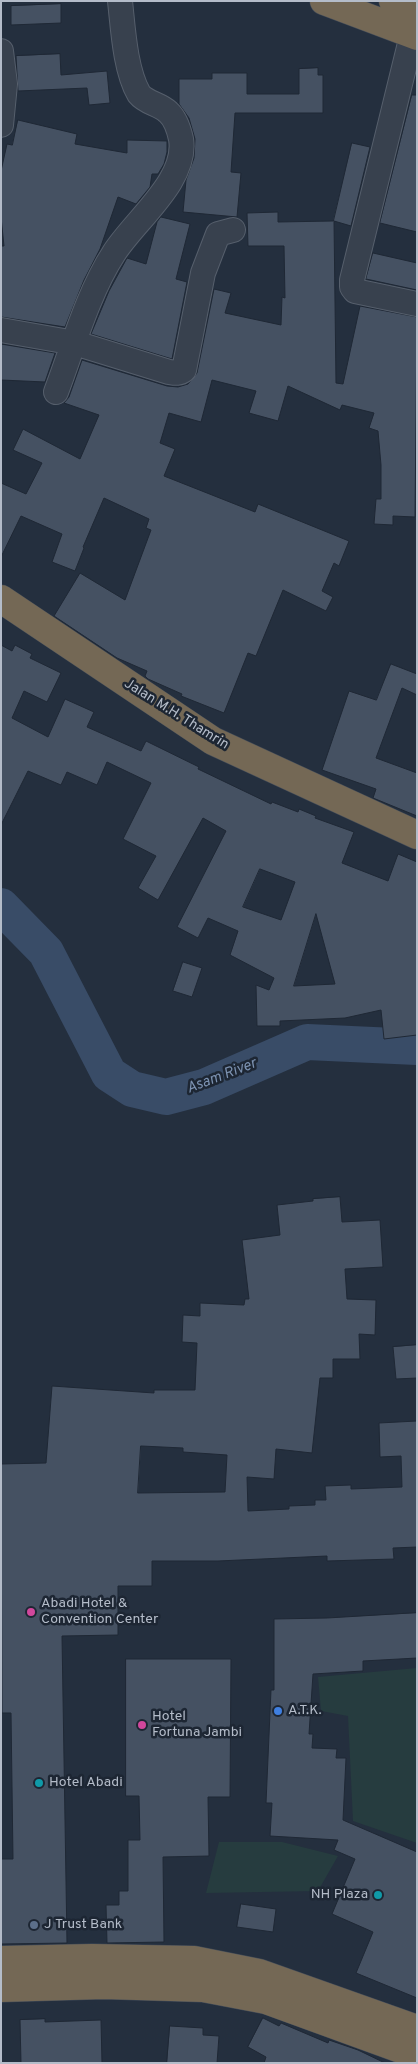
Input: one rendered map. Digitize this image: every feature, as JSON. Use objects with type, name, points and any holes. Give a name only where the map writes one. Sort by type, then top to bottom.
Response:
[{"type":"highway","points":[[324,1],[415,27]]},
{"type":"highway","points":[[393,1],[415,27]]},
{"type":"highway","name":"Jalan M.H. Thamrin","points":[[1,599],[213,741],[417,835]]},
{"type":"highway","points":[[1,1960],[92,1958],[194,1960],[259,1973],[417,2029]]},
{"type":"highway","points":[[1,1988],[104,1985],[203,1988],[266,2000],[417,2055]]},
{"type":"street","points":[[56,392],[93,293],[113,254],[130,230],[155,203],[174,176],[180,162],[181,140],[178,127],[168,112],[144,99],[139,94],[131,73],[120,1]]},
{"type":"street","points":[[415,27],[352,280],[352,287],[355,291],[417,304]]},
{"type":"street","points":[[1,51],[5,84],[1,125]]},
{"type":"street","points":[[1,330],[74,343],[169,372],[181,372],[184,370],[203,273],[209,256],[218,234],[233,230]]},
{"type":"green space","points":[[417,1668],[417,1843],[353,1821],[348,1716],[321,1711],[318,1677]]},
{"type":"green space","points":[[219,1842],[282,1842],[338,1856],[318,1891],[206,1893]]},
{"type":"building","points":[[61,4],[61,23],[11,25],[11,6]]},
{"type":"building","points":[[60,54],[61,75],[107,71],[110,103],[89,105],[87,88],[18,91],[16,56]]},
{"type":"building","points":[[318,68],[318,75],[323,75],[323,113],[235,113],[231,172],[241,173],[237,217],[183,212],[186,180],[194,158],[195,139],[189,118],[179,104],[179,79],[212,79],[212,73],[247,73],[247,94],[299,94],[299,69]]},
{"type":"building","points":[[412,95],[417,95],[417,232],[380,223]]},
{"type":"building","points":[[18,120],[77,134],[75,144],[127,153],[127,140],[167,141],[164,164],[158,174],[152,174],[150,187],[136,204],[118,197],[100,249],[84,280],[65,327],[1,317],[1,246],[4,246],[1,217],[1,171],[7,144],[12,145]]},
{"type":"building","points":[[352,143],[370,147],[351,226],[334,221],[336,383],[343,384],[360,306],[417,317],[415,517],[393,516],[393,525],[374,524],[376,499],[381,499],[381,465],[378,431],[369,428],[374,413],[342,405],[340,410],[288,386],[278,421],[249,413],[256,391],[212,380],[201,422],[169,413],[160,443],[175,449],[164,476],[255,512],[258,504],[349,541],[339,566],[334,563],[322,591],[333,597],[326,611],[283,590],[256,656],[248,653],[224,713],[181,696],[182,694],[148,679],[145,676],[147,671],[117,658],[54,616],[80,573],[125,600],[151,530],[146,528],[149,519],[104,498],[75,571],[52,562],[62,534],[21,516],[1,557],[1,483],[26,494],[42,463],[13,450],[23,429],[80,459],[99,415],[64,403],[69,397],[82,360],[167,386],[178,387],[188,384],[197,373],[214,289],[231,293],[225,313],[281,325],[282,297],[285,298],[284,246],[248,246],[247,213],[278,212],[278,222],[333,221]]},
{"type":"building","points":[[161,217],[190,224],[176,279],[187,282],[172,359],[91,334],[109,291],[127,258],[146,264],[157,222]]},
{"type":"building","points":[[373,253],[417,263],[417,290],[366,279]]},
{"type":"building","points":[[1,344],[55,353],[45,382],[1,380]]},
{"type":"building","points":[[1,645],[12,651],[15,645],[32,654],[30,658],[61,673],[47,702],[24,691],[12,718],[48,737],[65,699],[94,712],[87,727],[141,751],[146,741],[199,767],[198,769],[271,804],[272,802],[298,812],[299,809],[316,816],[315,818],[354,832],[342,863],[388,881],[398,854],[417,862],[417,1035],[384,1039],[381,1010],[345,1018],[280,1021],[280,1026],[257,1026],[256,985],[269,990],[274,978],[230,955],[238,931],[208,918],[198,938],[177,927],[226,831],[203,818],[158,900],[138,888],[156,856],[123,839],[151,783],[107,762],[97,785],[67,772],[61,785],[28,771],[1,825]],"holes":[[[260,869],[295,882],[281,920],[243,907]],[[316,914],[335,984],[294,986]]]},
{"type":"building","points":[[391,664],[417,674],[417,695],[402,688],[376,758],[417,773],[417,816],[373,798],[376,789],[322,770],[349,691],[376,700]]},
{"type":"building","points":[[183,962],[202,968],[192,997],[173,991]]},
{"type":"building","points":[[340,1197],[342,1222],[380,1220],[383,1267],[345,1269],[347,1299],[376,1300],[375,1335],[359,1334],[360,1359],[333,1359],[333,1378],[320,1378],[312,1453],[276,1449],[274,1479],[247,1477],[248,1511],[289,1509],[289,1506],[315,1505],[315,1500],[326,1500],[325,1486],[351,1485],[351,1489],[402,1487],[401,1456],[380,1457],[379,1423],[417,1421],[417,1547],[393,1548],[394,1559],[327,1561],[327,1556],[218,1561],[152,1561],[152,1586],[118,1586],[118,1635],[62,1636],[67,1943],[1,1944],[1,1859],[13,1859],[11,1713],[2,1713],[1,1464],[46,1463],[52,1386],[154,1393],[154,1390],[195,1390],[197,1343],[182,1342],[183,1315],[200,1316],[200,1303],[244,1305],[245,1299],[249,1299],[242,1240],[280,1235],[277,1205],[313,1201],[313,1199]],"holes":[[[141,1446],[183,1448],[183,1452],[227,1455],[225,1492],[138,1493]]]},
{"type":"building","points":[[417,1345],[417,1378],[396,1379],[393,1347]]},
{"type":"building","points":[[417,1613],[417,1658],[363,1661],[363,1671],[313,1674],[309,1734],[313,1734],[312,1748],[337,1749],[336,1758],[346,1758],[343,1820],[417,1852],[417,1998],[356,1973],[373,1932],[332,1914],[355,1859],[334,1850],[338,1840],[270,1836],[272,1803],[266,1803],[271,1690],[274,1690],[274,1619]]},
{"type":"building","points":[[126,1659],[231,1659],[230,1797],[208,1797],[209,1856],[163,1857],[164,1942],[107,1943],[106,1905],[119,1905],[119,1891],[128,1891],[128,1840],[140,1840],[139,1796],[126,1796]]},
{"type":"building","points":[[241,1904],[276,1909],[273,1932],[237,1927]]},
{"type":"building","points":[[263,2018],[279,2026],[281,2023],[328,2043],[329,2040],[358,2050],[385,2063],[264,2063],[266,2057],[248,2047]]},
{"type":"building","points":[[45,2019],[45,2022],[101,2020],[102,2063],[21,2063],[20,2020]]},
{"type":"building","points":[[170,2026],[203,2028],[203,2035],[219,2036],[217,2063],[167,2063]]},
{"type":"waterway","name":"Asam River","points":[[1,906],[46,952],[109,1074],[132,1089],[166,1097],[204,1087],[307,1042],[417,1047]]},
{"type":"place","name":"Abadi Hotel & Convention Center","points":[[31,1612]]},
{"type":"place","name":"A.T.K.","points":[[278,1711]]},
{"type":"place","name":"Hotel Fortuna Jambi","points":[[142,1725]]},
{"type":"place","name":"Hotel Abadi","points":[[39,1783]]},
{"type":"place","name":"NH Plaza","points":[[378,1895]]},
{"type":"place","name":"J Trust Bank","points":[[34,1925]]}]
